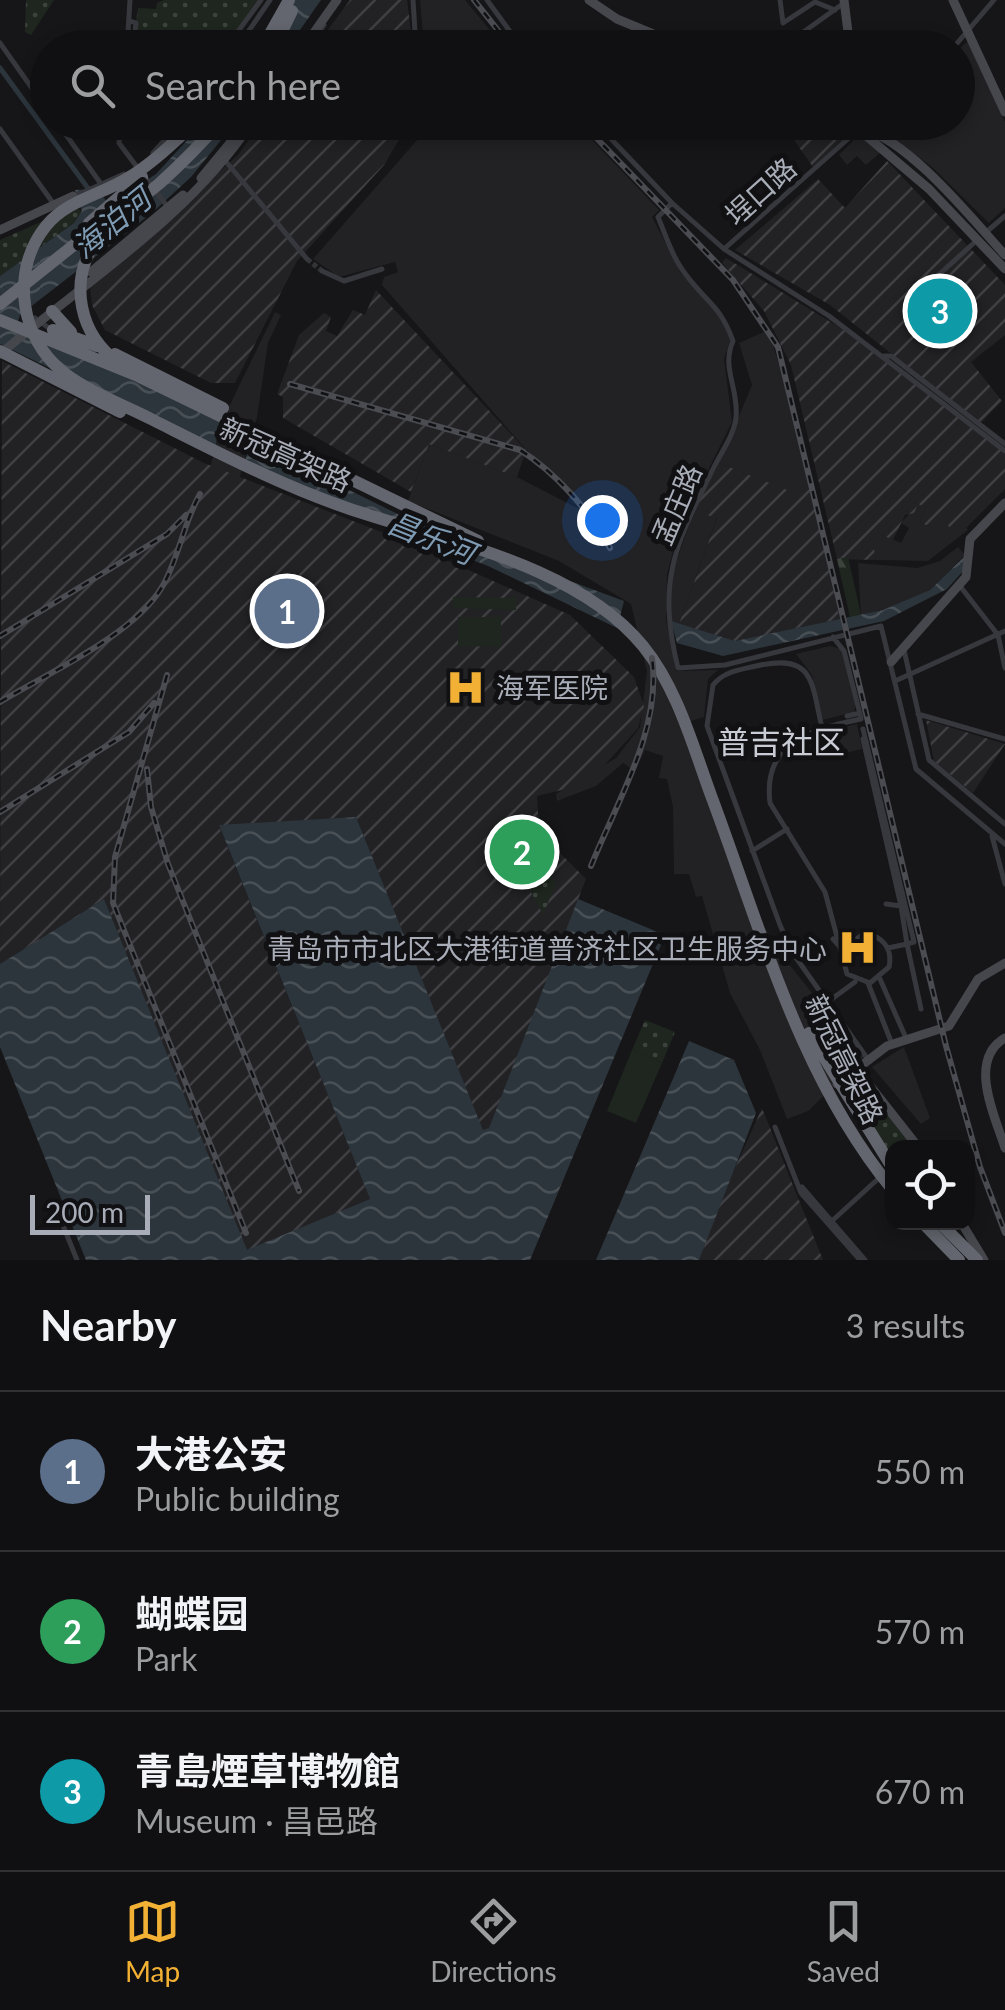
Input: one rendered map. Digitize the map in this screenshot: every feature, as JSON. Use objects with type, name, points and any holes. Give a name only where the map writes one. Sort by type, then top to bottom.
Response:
[{"type":"highway","points":[[272,30],[291,3]]},
{"type":"highway","points":[[280,30],[291,3]]},
{"type":"highway","points":[[124,405],[66,373],[36,339],[24,290],[28,261],[46,225],[65,208],[128,178],[177,140]]},
{"type":"highway","points":[[0,294],[179,140]]},
{"type":"highway","points":[[0,304],[160,176],[199,140]]},
{"type":"highway","points":[[138,376],[106,354],[86,323],[80,297],[83,268],[103,231],[182,163],[202,140]]},
{"type":"highway","points":[[52,311],[84,340]]},
{"type":"highway","points":[[0,320],[138,376]]},
{"type":"highway","points":[[53,330],[84,340],[303,448],[347,478]]},
{"type":"highway","points":[[2,353],[124,405]]},
{"type":"highway","points":[[2,353],[291,493],[347,508]]},
{"type":"highway","name":"新冠高架路","points":[[138,376],[596,595],[629,620],[650,644],[682,698],[807,1039],[842,1104],[885,1168]]},
{"type":"highway","name":"新冠高架路","points":[[124,405],[347,508],[446,537],[568,588],[599,606],[641,644],[658,667],[684,722],[807,1039],[853,1135],[885,1183]]},
{"type":"highway","points":[[807,1039],[875,1142],[885,1165]]},
{"type":"highway","points":[[923,1230],[954,1260]]},
{"type":"highway","points":[[943,1230],[975,1260]]},
{"type":"street","points":[[130,0],[128,21],[136,22],[134,30]]},
{"type":"street","points":[[239,30],[261,0]]},
{"type":"street","points":[[249,30],[270,0]]},
{"type":"street","points":[[316,30],[337,0]]},
{"type":"street","points":[[413,0],[415,30]]},
{"type":"street","points":[[487,0],[509,30]]},
{"type":"street","points":[[590,0],[618,20],[642,30]]},
{"type":"street","points":[[780,0],[784,23],[814,2],[835,10]]},
{"type":"street","points":[[953,0],[967,30]]},
{"type":"street","points":[[972,30],[994,0]]},
{"type":"street","points":[[807,30],[845,1]]},
{"type":"street","points":[[845,1],[848,30]]},
{"type":"street","points":[[0,42],[30,85]]},
{"type":"street","points":[[975,47],[1004,110]]},
{"type":"street","points":[[0,129],[55,205]]},
{"type":"street","points":[[69,140],[98,185]]},
{"type":"street","points":[[119,140],[169,208]]},
{"type":"street","points":[[0,230],[139,170],[165,140]]},
{"type":"street","points":[[34,323],[169,208],[224,158],[236,140]]},
{"type":"street","points":[[611,140],[672,203],[724,249],[881,356],[890,356],[1005,448]]},
{"type":"street","name":"埕口路","points":[[724,249],[842,140]]},
{"type":"street","points":[[876,140],[1005,256]]},
{"type":"street","points":[[224,158],[308,259]]},
{"type":"street","name":"孟庄路","points":[[672,203],[658,217],[672,250],[685,274],[726,317],[733,341],[726,357],[736,418],[679,536],[669,575],[668,621],[678,668],[725,665],[881,626],[891,662]]},
{"type":"street","points":[[2,353],[169,208]]},
{"type":"street","points":[[923,289],[1005,216]]},
{"type":"street","points":[[981,237],[1005,270]]},
{"type":"street","points":[[322,271],[344,281],[382,269]]},
{"type":"street","points":[[34,323],[222,414]]},
{"type":"street","points":[[1005,503],[970,539],[968,572],[960,586],[891,662],[916,768],[1005,844]]},
{"type":"street","points":[[960,586],[1002,633],[1005,668]]},
{"type":"street","points":[[895,682],[1002,633]]},
{"type":"street","points":[[833,636],[844,651],[914,942],[888,948]]},
{"type":"street","points":[[904,649],[933,765],[1005,824]]},
{"type":"street","points":[[822,728],[811,678],[794,662],[778,661],[728,672],[714,682],[706,726],[792,952],[867,1058]]},
{"type":"street","points":[[918,714],[1003,738],[1005,726]]},
{"type":"street","points":[[848,716],[860,716]]},
{"type":"street","points":[[844,950],[862,934],[879,938],[888,948],[889,967],[880,978],[868,983],[857,981],[843,966],[844,950],[826,892],[770,803],[768,791],[775,762],[794,739],[860,716]]},
{"type":"street","points":[[864,729],[877,814],[901,906],[921,1009]]},
{"type":"street","points":[[780,732],[794,739]]},
{"type":"street","points":[[752,851],[787,829]]},
{"type":"street","points":[[991,833],[1005,884]]},
{"type":"street","points":[[886,904],[901,906]]},
{"type":"street","points":[[833,939],[844,950]]},
{"type":"street","points":[[858,1070],[867,1058],[892,1044],[950,1026],[978,979],[1005,965]]},
{"type":"street","points":[[885,1169],[826,1098],[890,1048],[950,1031],[980,983],[1005,965]]},
{"type":"street","points":[[880,978],[906,1038]]},
{"type":"street","points":[[830,1001],[857,981]]},
{"type":"street","points":[[868,983],[892,1044]]},
{"type":"street","points":[[1005,1038],[987,1058],[984,1074],[1005,1148]]},
{"type":"street","points":[[858,1070],[913,1140]]},
{"type":"street","points":[[839,1087],[885,1167]]},
{"type":"street","points":[[775,1127],[798,1184],[863,1260]]},
{"type":"street","points":[[832,1221],[885,1177]]},
{"type":"street","points":[[62,1223],[77,1260]]},
{"type":"street","points":[[964,1230],[975,1260]]},
{"type":"shaded area","points":[[350,0],[407,0],[411,30],[328,30]]},
{"type":"shaded area","points":[[420,0],[465,0],[490,30],[423,30]]},
{"type":"shaded area","points":[[975,56],[1005,122],[1005,208],[989,223],[932,167],[896,140],[975,140]]},
{"type":"shaded area","points":[[249,140],[399,140],[384,165],[297,261],[235,383],[211,383],[105,330],[92,305],[90,286],[238,155]]},
{"type":"shaded area","points":[[417,140],[592,140],[659,210],[652,217],[681,273],[717,309],[731,338],[724,359],[732,422],[679,529],[667,574],[666,620],[676,671],[718,670],[708,679],[704,717],[688,722],[763,925],[788,963],[864,1057],[808,1111],[787,1119],[760,1050],[730,993],[702,896],[696,897],[689,874],[674,874],[673,807],[667,779],[659,778],[663,756],[645,750],[635,771],[623,763],[596,786],[557,801],[556,794],[616,758],[640,727],[647,671],[631,604],[559,561],[408,501],[429,444],[517,477],[581,510],[585,506],[530,454],[382,285],[384,277],[398,272],[395,262],[339,277],[313,259]]},
{"type":"shaded area","points":[[794,140],[843,140],[813,167]]},
{"type":"shaded area","points":[[854,140],[865,140],[881,152],[866,165],[857,156],[847,165],[839,155]]},
{"type":"shaded area","points":[[887,161],[1005,285],[1005,335],[971,362],[1002,401],[980,424],[830,305],[735,250],[818,179],[845,208]]},
{"type":"shaded area","points":[[726,258],[842,329],[1005,453],[1005,489],[966,528],[963,523],[953,531],[945,522],[936,530],[920,522],[926,508],[918,504],[914,513],[905,515],[893,540],[871,530],[876,560],[837,559],[791,365],[764,311],[722,263]]},
{"type":"shaded area","points":[[376,290],[526,450],[517,477],[429,444],[411,492],[283,418],[283,397],[277,394],[299,335],[324,313],[331,317],[326,331],[337,336],[353,310],[365,315]]},
{"type":"shaded area","points":[[275,312],[281,315],[268,343],[257,417],[238,483],[210,468],[223,419]]},
{"type":"shaded area","points":[[764,332],[772,343],[788,390],[810,489],[791,493],[719,463],[752,385],[739,343]]},
{"type":"shaded area","points":[[2,361],[204,463],[394,537],[570,615],[634,677],[644,706],[638,728],[602,768],[566,789],[537,796],[538,815],[557,850],[586,879],[489,1129],[483,1131],[356,817],[219,826],[370,1199],[246,1251],[104,899],[0,964]]},
{"type":"shaded area","points":[[719,463],[792,492],[810,489],[840,619],[735,641],[679,624],[717,518],[694,511]]},
{"type":"shaded area","points":[[918,504],[926,508],[920,522],[936,530],[945,522],[963,523],[968,530],[928,561],[876,560],[870,529],[901,543],[909,528],[901,523]]},
{"type":"shaded area","points":[[694,511],[717,517],[679,624],[671,621],[671,577]]},
{"type":"shaded area","points":[[958,547],[965,555],[930,590],[901,605],[861,615],[858,563],[917,568],[940,561]]},
{"type":"shaded area","points":[[830,646],[841,649],[856,704],[854,712],[822,720],[812,675],[796,654]]},
{"type":"shaded area","points":[[926,720],[1005,744],[973,793],[934,761]]},
{"type":"shaded area","points":[[857,724],[862,749],[832,756],[826,731]]},
{"type":"shaded area","points":[[904,1047],[930,1118],[921,1124],[872,1067]]},
{"type":"shaded area","points":[[762,1108],[823,1260],[699,1260],[721,1199]]},
{"type":"green space","points":[[26,0],[54,0],[34,30],[30,30],[30,34],[25,32]]},
{"type":"green space","points":[[259,0],[237,30],[135,30],[138,8],[156,9],[157,3]]},
{"type":"green space","points":[[75,207],[82,211],[74,223],[0,276],[0,240]]},
{"type":"green space","points":[[848,557],[861,615],[850,617],[837,559]]},
{"type":"green space","points":[[453,597],[516,598],[516,610],[453,608]]},
{"type":"green space","points":[[458,617],[501,617],[501,647],[458,646]]},
{"type":"green space","points":[[503,817],[510,818],[556,883],[543,915],[495,824]]},
{"type":"green space","points":[[645,1020],[675,1032],[662,1063],[632,1050]]},
{"type":"green space","points":[[632,1050],[662,1063],[636,1123],[607,1111]]},
{"type":"green space","points":[[858,1077],[911,1140],[885,1140],[885,1152],[848,1087]]},
{"type":"water","points":[[292,0],[321,0],[300,30],[271,30]]},
{"type":"water","name":"海泊河","points":[[187,140],[221,140],[191,177],[153,212],[20,315],[17,324],[222,419],[215,448],[0,344],[0,276],[74,223],[82,211],[75,190],[96,189],[110,205],[156,174]]},
{"type":"water","name":"昌乐河","points":[[253,434],[264,448],[422,526],[624,601],[617,628],[488,566],[333,506],[245,461]]},
{"type":"water","points":[[966,555],[964,570],[947,589],[884,621],[723,656],[677,643],[671,621],[735,641],[883,610],[930,590]]},
{"type":"water","points":[[356,817],[483,1130],[489,1128],[578,899],[665,935],[530,1260],[86,1260],[0,1047],[0,964],[104,899],[247,1250],[370,1199],[219,825]]},
{"type":"water","points":[[689,1041],[734,1060],[756,1113],[699,1260],[596,1260]]},
{"type":"waterway","points":[[0,68],[30,109]]},
{"type":"waterway","points":[[53,140],[90,191]]},
{"type":"tunnel","points":[[307,259],[322,271]]},
{"type":"railway","points":[[474,0],[498,30]]},
{"type":"railway","points":[[598,140],[733,280],[778,347],[946,1046],[980,1167],[1005,1233]]},
{"type":"railway","points":[[290,384],[520,450],[571,493],[610,548]]},
{"type":"railway","points":[[0,702],[88,652],[149,605],[168,576],[200,494]]},
{"type":"railway","points":[[0,636],[167,534],[186,515]]},
{"type":"railway","points":[[591,866],[644,738],[653,685],[652,658]]},
{"type":"railway","points":[[167,675],[115,857],[113,903],[246,1233]]},
{"type":"railway","points":[[0,812],[129,732],[154,703]]},
{"type":"railway","points":[[147,769],[151,807],[168,864],[299,1191]]},
{"type":"place","name":"青島煙草博物館","points":[[940,311]]},
{"type":"place","name":"大港公安","points":[[287,611]]},
{"type":"place","name":"海军医院","points":[[466,687]]},
{"type":"place","name":"蝴蝶园","points":[[522,852]]},
{"type":"place","name":"青岛市市北区大港街道普济社区卫生服务中心","points":[[857,948]]},
{"type":"district","name":"普吉社区","points":[[781,741]]}]
